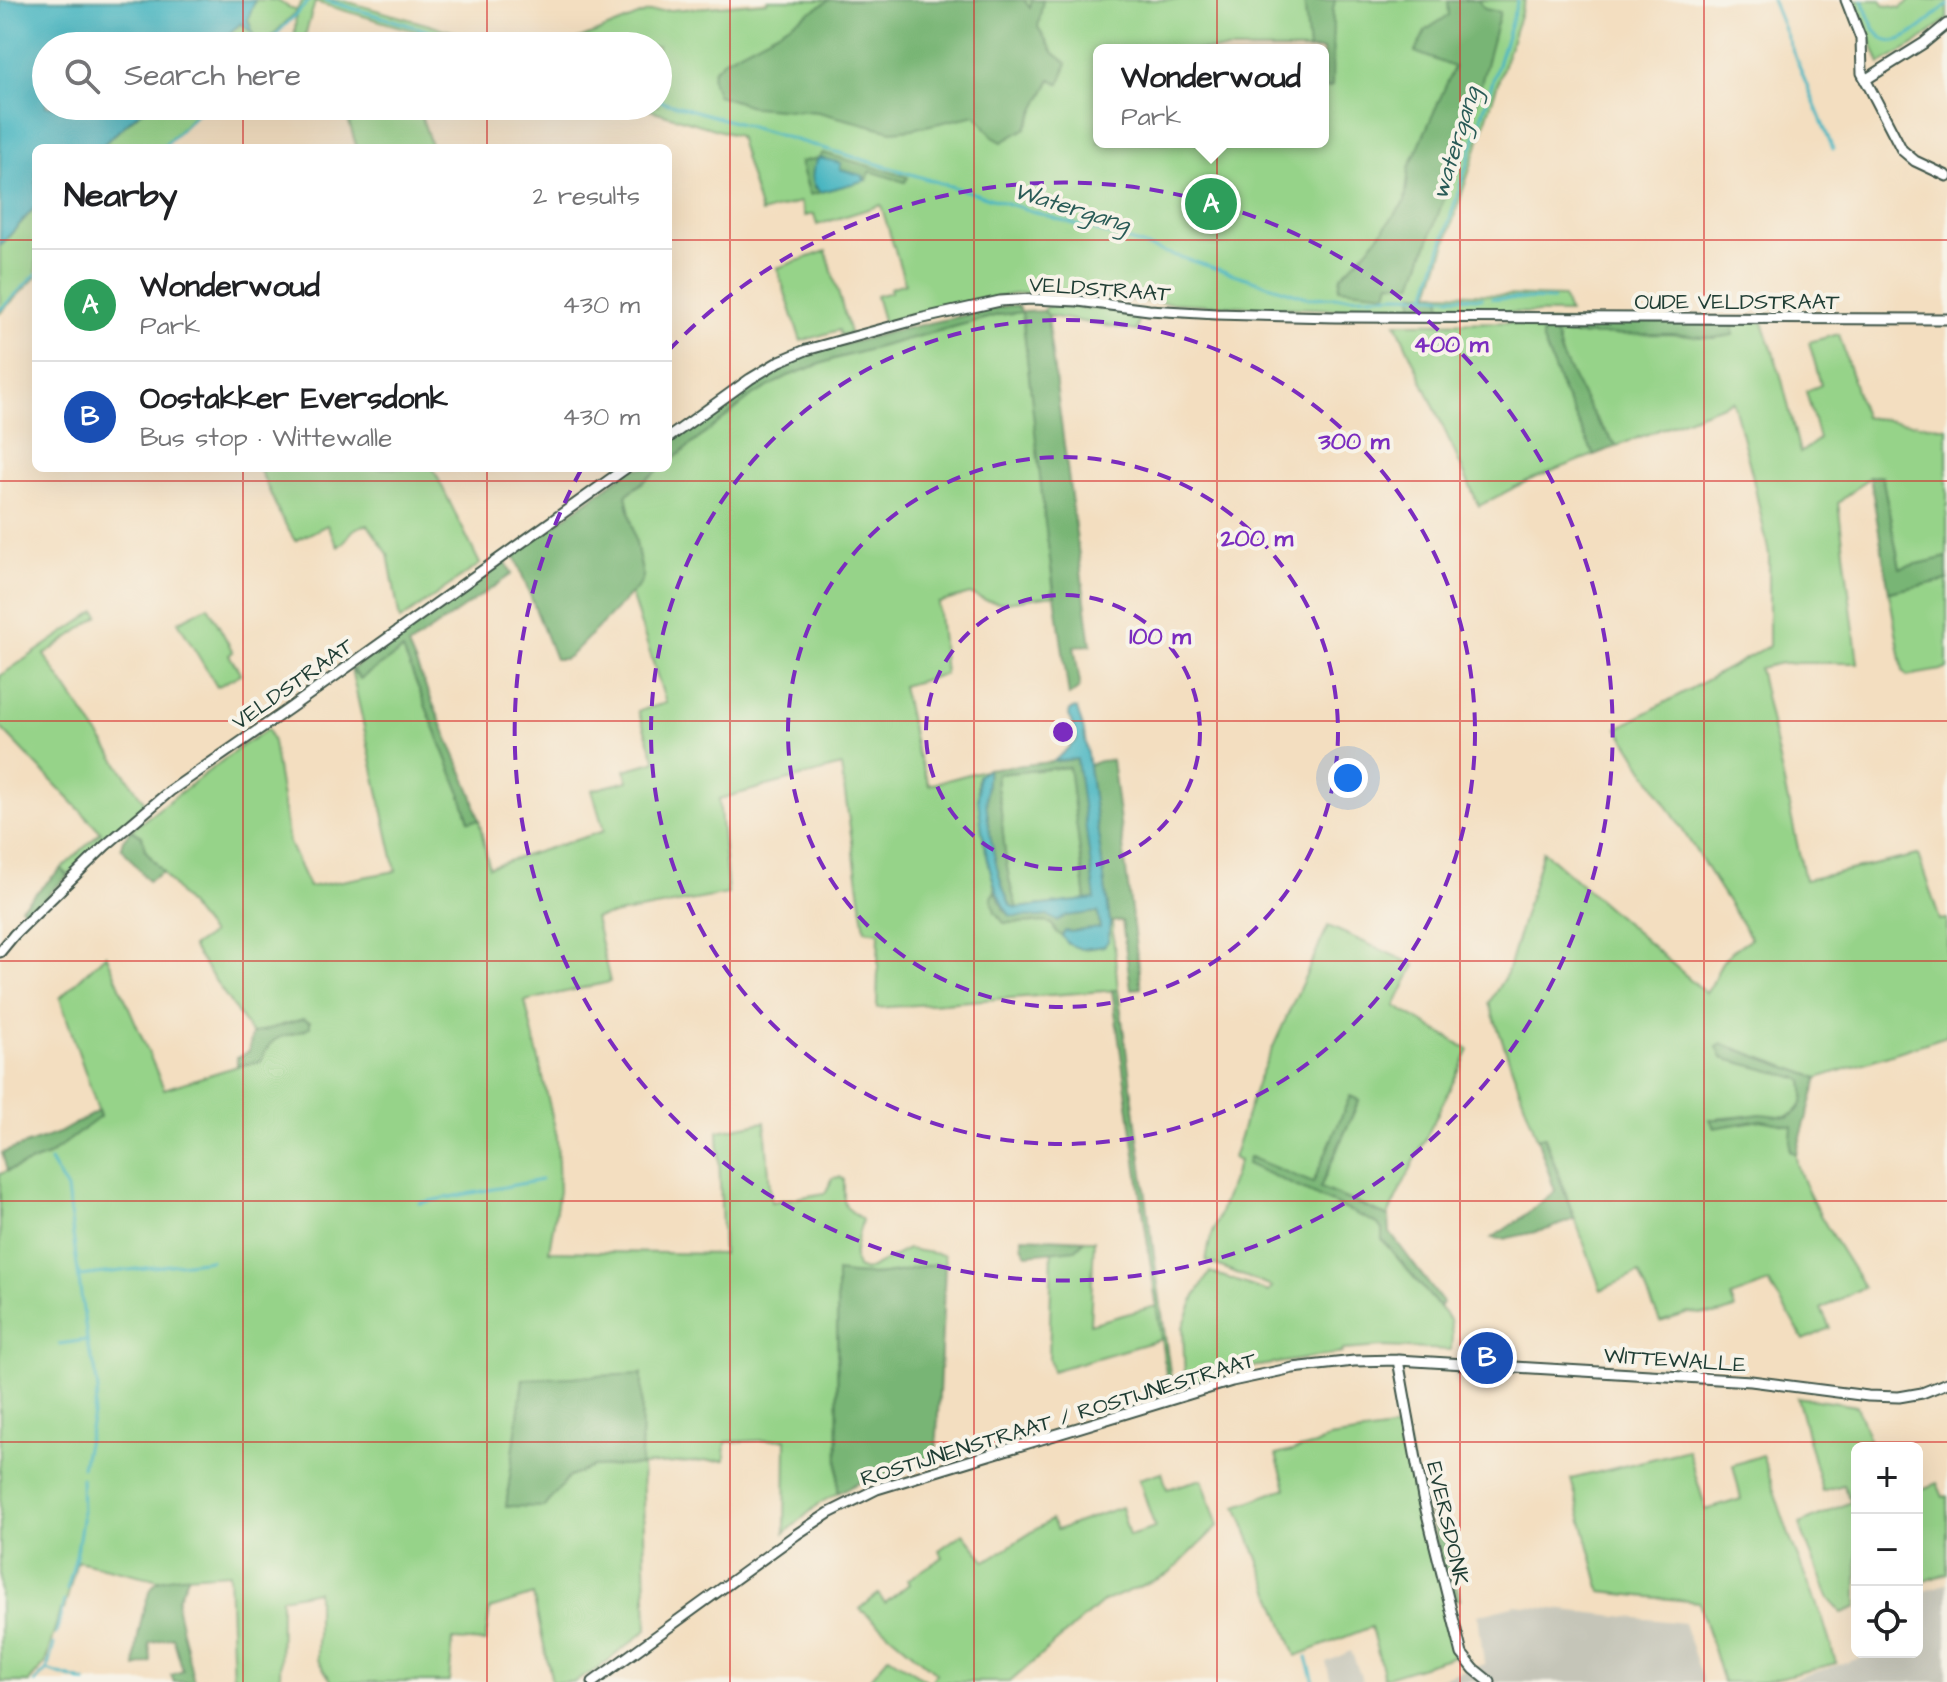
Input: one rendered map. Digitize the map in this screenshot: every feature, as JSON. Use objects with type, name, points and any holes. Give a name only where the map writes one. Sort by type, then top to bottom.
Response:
[{"type":"street","points":[[1846,0],[1861,39],[1862,73],[1902,150],[1915,161],[1947,176]]},
{"type":"street","points":[[1865,80],[1924,43],[1947,24]]},
{"type":"street","name":"VELDSTRAAT","points":[[672,435],[750,379],[806,350],[1000,301],[1078,301],[1216,314],[1561,319]]},
{"type":"street","name":"OUDE VELDSTRAAT","points":[[1561,319],[1947,322]]},
{"type":"street","name":"VELDSTRAAT","points":[[0,952],[105,846],[170,791],[620,472]]},
{"type":"street","name":"WITTEWALLE","points":[[1398,1360],[1751,1381],[1868,1396],[1899,1397],[1922,1393],[1947,1383]]},
{"type":"street","name":"ROSTIJNENSTRAAT / ROSTIJNESTRAAT","points":[[593,1682],[797,1534],[829,1513],[877,1489],[1232,1381],[1293,1368],[1398,1360]]},
{"type":"street","name":"EVERSDONK","points":[[1398,1360],[1423,1498],[1462,1654],[1490,1682]]},
{"type":"shaded area","points":[[1947,1583],[1947,1682],[1781,1682],[1861,1658],[1923,1658],[1923,1592]]},
{"type":"shaded area","points":[[1516,1605],[1684,1623],[1703,1682],[1427,1682],[1484,1664],[1478,1615]]},
{"type":"shaded area","points":[[1351,1651],[1363,1682],[1331,1682],[1326,1662]]},
{"type":"green space","points":[[255,0],[276,0],[296,11],[303,0],[341,0],[454,32],[418,32],[315,2],[306,32],[295,32],[296,12],[276,32],[252,32],[248,19]]},
{"type":"green space","points":[[768,0],[1525,0],[1425,307],[1413,307],[1412,311],[1251,307],[1033,292],[949,307],[884,324],[876,296],[891,292],[890,288],[905,283],[881,205],[817,225],[814,214],[805,216],[800,202],[761,213],[738,136],[672,116],[672,32],[597,32],[648,12]],"holes":[[[800,162],[866,180],[810,195]]]},
{"type":"green space","points":[[830,0],[1024,0],[1030,8],[1032,0],[1043,0],[1038,27],[1054,53],[1067,63],[1060,84],[1051,79],[1026,128],[1002,142],[993,137],[976,115],[892,131],[818,112],[754,107],[717,95],[713,71],[725,59]]},
{"type":"green space","points":[[1304,0],[1335,0],[1332,86],[1329,88],[1329,44],[1308,44]]},
{"type":"green space","points":[[1448,0],[1478,0],[1485,9],[1500,12],[1470,126],[1413,284],[1390,282],[1387,293],[1339,288],[1341,276],[1368,249],[1405,201],[1409,168],[1454,67],[1415,52],[1426,30],[1449,15]]},
{"type":"green space","points":[[1855,0],[1881,0],[1885,5],[1900,8],[1912,0],[1947,0],[1947,19],[1916,44],[1880,64]]},
{"type":"green space","points":[[241,23],[252,32],[231,32]]},
{"type":"green space","points":[[131,120],[190,120],[166,144],[104,144]]},
{"type":"green space","points":[[348,120],[423,120],[431,144],[356,144]]},
{"type":"green space","points":[[823,153],[908,177],[905,182],[870,171],[866,180],[839,169],[841,164],[814,187],[821,192],[810,195],[800,162],[819,158]]},
{"type":"green space","points":[[32,210],[32,281],[0,313],[0,246]]},
{"type":"green space","points":[[826,251],[850,333],[840,335],[839,330],[801,341],[777,268]]},
{"type":"green space","points":[[1414,293],[1441,293],[1441,312],[1412,311]]},
{"type":"green space","points":[[1441,293],[1563,297],[1569,313],[1441,312]]},
{"type":"green space","points":[[1010,305],[1018,306],[1022,312],[998,315],[834,359],[788,376],[752,396],[672,460],[672,440],[784,364],[894,331]]},
{"type":"green space","points":[[1051,305],[1139,313],[1137,331],[1049,316],[1044,311]]},
{"type":"green space","points":[[1044,311],[1049,316],[1091,645],[1074,646],[1080,683],[1069,696],[1045,523],[1022,312]]},
{"type":"green space","points":[[1022,312],[1054,595],[1000,603],[970,594],[938,603],[945,674],[902,686],[916,749],[929,785],[987,769],[978,776],[977,786],[995,891],[991,897],[1004,923],[1046,922],[1072,944],[1084,949],[1104,946],[1112,922],[1118,990],[877,1008],[879,932],[865,930],[841,766],[719,799],[728,894],[595,918],[610,982],[525,1001],[557,1137],[559,1191],[549,1251],[723,1254],[718,1131],[765,1122],[771,1202],[825,1193],[833,1178],[844,1180],[846,1207],[862,1220],[855,1250],[857,1268],[865,1271],[908,1249],[944,1255],[945,1266],[926,1266],[880,1275],[837,1273],[838,1493],[820,1503],[785,1533],[786,1439],[726,1442],[725,1460],[642,1465],[647,1630],[596,1670],[574,1682],[552,1682],[533,1595],[490,1609],[485,1642],[453,1640],[449,1682],[332,1682],[317,1659],[317,1591],[281,1598],[280,1682],[233,1682],[229,1573],[159,1580],[77,1561],[45,1664],[29,1682],[0,1682],[0,1174],[48,1156],[100,1116],[60,998],[106,954],[164,1089],[260,1061],[272,1041],[305,1030],[303,1019],[252,1034],[192,947],[211,934],[145,850],[142,836],[131,830],[268,729],[273,742],[289,843],[309,887],[396,871],[351,669],[360,679],[403,650],[469,820],[479,820],[489,867],[604,831],[592,790],[628,781],[625,770],[656,761],[638,711],[666,703],[631,594],[643,577],[626,495],[656,472],[672,472],[672,460],[752,396],[788,376],[834,359],[998,315]],"holes":[[[642,1374],[641,1465],[592,1467],[569,1477]]]},
{"type":"green space","points":[[1733,321],[1763,322],[1781,376],[1800,453],[1819,439],[1806,391],[1821,385],[1809,342],[1839,334],[1864,417],[1947,428],[1947,557],[1900,569],[1882,476],[1870,477],[1838,503],[1858,663],[1782,663],[1759,668],[1805,880],[1918,855],[1940,920],[1947,919],[1947,1036],[1818,1078],[1723,1044],[1722,1058],[1803,1081],[1802,1105],[1790,1115],[1717,1118],[1714,1127],[1761,1120],[1793,1126],[1790,1151],[1796,1154],[1804,1183],[1864,1287],[1821,1309],[1830,1328],[1804,1340],[1769,1283],[1731,1297],[1735,1309],[1715,1315],[1689,1313],[1660,1322],[1639,1273],[1601,1290],[1545,1137],[1537,1138],[1489,1003],[1507,973],[1543,851],[1706,993],[1724,960],[1751,938],[1618,728],[1769,646],[1769,554],[1733,401],[1617,446],[1582,397],[1567,369],[1558,342],[1543,332],[1542,338],[1562,389],[1594,455],[1527,481],[1479,506],[1396,323],[1561,322],[1560,331],[1713,338],[1733,335]]},
{"type":"green space","points":[[1733,321],[1733,335],[1713,338],[1671,334],[1567,335],[1560,331],[1561,322]]},
{"type":"green space","points":[[1549,328],[1557,337],[1560,352],[1584,399],[1617,446],[1594,455],[1562,389],[1542,338],[1543,332]]},
{"type":"green space","points":[[261,472],[435,472],[480,564],[400,620],[388,554],[368,525],[353,530],[338,547],[327,525],[295,541]]},
{"type":"green space","points":[[627,472],[656,472],[626,495],[643,577],[639,586],[565,659],[555,659],[514,554]]},
{"type":"green space","points":[[1882,476],[1900,568],[1947,557],[1947,580],[1889,592],[1870,477]]},
{"type":"green space","points":[[506,562],[512,574],[408,646],[472,794],[479,820],[469,821],[403,650],[360,679],[352,669]]},
{"type":"green space","points":[[1947,580],[1947,669],[1907,676],[1903,671],[1889,592]]},
{"type":"green space","points":[[208,606],[233,652],[229,655],[241,674],[217,687],[178,622]]},
{"type":"green space","points":[[96,611],[99,616],[44,655],[145,803],[68,876],[61,869],[101,832],[0,727],[0,676]]},
{"type":"green space","points":[[1077,759],[1096,899],[1086,900],[1069,767],[997,774],[1006,861],[1017,908],[1011,906],[990,836],[987,769]]},
{"type":"green space","points":[[1112,760],[1141,988],[1131,989],[1122,921],[1110,922],[1089,765]]},
{"type":"green space","points":[[1070,767],[1086,900],[1017,908],[1006,861],[997,774]]},
{"type":"green space","points":[[131,830],[142,836],[145,850],[163,872],[148,881],[121,847]]},
{"type":"green space","points":[[61,869],[68,876],[28,914],[21,907]]},
{"type":"green space","points":[[995,891],[1004,910],[1011,916],[1066,916],[1098,912],[1100,928],[1065,931],[1062,936],[1052,924],[1046,922],[1004,923],[995,912],[991,897]]},
{"type":"green space","points":[[1328,926],[1415,965],[1395,1006],[1469,1050],[1389,1217],[1320,1188],[1359,1101],[1350,1097],[1313,1184],[1250,1157],[1378,1224],[1382,1230],[1382,1240],[1450,1320],[1451,1350],[1382,1347],[1343,1350],[1342,1353],[1252,1367],[1185,1384],[1183,1327],[1195,1296],[1210,1272],[1269,1292],[1272,1287],[1206,1261],[1210,1240],[1239,1161],[1233,1158],[1258,1080]]},
{"type":"green space","points":[[1112,990],[1118,990],[1172,1387],[1168,1388]]},
{"type":"green space","points":[[303,1019],[310,1022],[310,1027],[276,1039],[261,1061],[237,1066],[237,1058],[249,1051],[252,1034]]},
{"type":"green space","points":[[1722,1044],[1818,1078],[1796,1154],[1790,1151],[1792,1126],[1761,1120],[1714,1128],[1710,1119],[1760,1114],[1789,1117],[1801,1106],[1804,1097],[1803,1081],[1722,1058],[1717,1047]]},
{"type":"green space","points":[[1350,1096],[1359,1100],[1320,1188],[1389,1217],[1390,1233],[1443,1303],[1439,1307],[1382,1239],[1378,1224],[1247,1164],[1249,1157],[1313,1183]]},
{"type":"green space","points":[[98,1111],[100,1117],[48,1156],[7,1171],[2,1153],[59,1133]]},
{"type":"green space","points":[[1544,1136],[1574,1219],[1549,1229],[1503,1239],[1492,1238],[1555,1191],[1537,1138]]},
{"type":"green space","points":[[1022,1237],[1084,1240],[1076,1249],[1027,1254],[1022,1246]]},
{"type":"green space","points":[[1084,1240],[1094,1240],[1090,1324],[1156,1306],[1162,1339],[1052,1371],[1049,1358],[1052,1250],[1074,1248]]},
{"type":"green space","points":[[934,1264],[945,1266],[936,1457],[838,1493],[837,1272],[875,1275]]},
{"type":"green space","points":[[642,1374],[641,1465],[592,1467],[569,1477],[544,1507],[506,1506],[523,1379]]},
{"type":"green space","points":[[1797,1397],[1857,1406],[1870,1442],[1851,1442],[1851,1502],[1843,1485],[1822,1491]]},
{"type":"green space","points":[[1404,1427],[1458,1655],[1384,1678],[1371,1627],[1296,1656],[1237,1506],[1286,1488],[1276,1455],[1329,1438]]},
{"type":"green space","points":[[1688,1450],[1706,1510],[1741,1499],[1733,1465],[1762,1455],[1836,1663],[1763,1682],[1723,1682],[1699,1602],[1601,1592],[1571,1479]]},
{"type":"green space","points":[[1162,1472],[1167,1489],[1202,1479],[1218,1526],[1169,1574],[1101,1603],[1010,1682],[931,1682],[936,1673],[860,1609],[878,1594],[885,1603],[909,1584],[907,1580],[943,1557],[939,1550],[963,1533],[986,1561],[1051,1520],[1057,1530],[1121,1507],[1129,1536],[1155,1528],[1139,1479]]},
{"type":"green space","points":[[1937,1483],[1943,1497],[1947,1496],[1947,1573],[1923,1582],[1923,1514],[1923,1489]]},
{"type":"green space","points":[[1431,1488],[1460,1599],[1451,1601],[1424,1490]]},
{"type":"green space","points":[[1851,1502],[1851,1609],[1842,1613],[1829,1599],[1799,1524]]},
{"type":"green space","points":[[189,1575],[178,1598],[177,1609],[194,1682],[174,1682],[171,1675],[183,1671],[173,1637],[149,1643],[151,1662],[136,1667],[138,1635],[153,1586],[161,1580]]},
{"type":"green space","points":[[889,1656],[929,1682],[867,1682]]},
{"type":"water","points":[[0,0],[255,0],[248,19],[252,32],[241,23],[231,32],[32,32],[32,120],[131,120],[104,144],[32,144],[32,210],[0,246]]},
{"type":"water","points":[[819,158],[841,163],[840,169],[864,176],[866,180],[821,192],[812,176]]},
{"type":"water","points":[[1075,708],[1084,731],[1110,922],[1108,941],[1104,946],[1081,949],[1068,944],[1062,936],[1065,931],[1100,928],[1098,912],[1066,916],[1057,921],[1048,916],[1011,916],[1003,905],[986,850],[978,790],[978,776],[987,769],[990,836],[1011,906],[1017,908],[1095,899],[1077,759],[1054,761],[1077,740],[1069,715],[1070,710]]},
{"type":"waterway","name":"Watergang","points":[[279,32],[310,0]]},
{"type":"waterway","name":"Watergang","points":[[325,0],[432,32]]},
{"type":"waterway","name":"watergang","points":[[1426,296],[1518,0]]},
{"type":"waterway","points":[[1772,0],[1833,149]]},
{"type":"waterway","points":[[1862,0],[1876,31],[1883,39],[1890,41],[1908,36],[1947,5]]},
{"type":"waterway","name":"Watergang","points":[[672,104],[888,167],[1309,298],[1399,295],[1482,298]]},
{"type":"waterway","points":[[166,144],[191,120]]},
{"type":"waterway","points":[[0,310],[32,278]]},
{"type":"waterway","points":[[1492,298],[1553,300]]},
{"type":"waterway","points":[[50,1161],[67,1190],[88,1347],[98,1391],[82,1467]]},
{"type":"waterway","points":[[419,1203],[541,1180]]},
{"type":"waterway","points":[[80,1276],[211,1260]]},
{"type":"waterway","points":[[59,1344],[87,1340]]},
{"type":"waterway","points":[[67,1590],[82,1520],[81,1478]]},
{"type":"waterway","points":[[56,1634],[64,1601]]},
{"type":"waterway","points":[[35,1682],[47,1670],[54,1644]]},
{"type":"waterway","points":[[1307,1657],[1314,1682]]},
{"type":"waterway","points":[[47,1670],[85,1682]]},
{"type":"place","name":"Wonderwoud","points":[[1211,204]]},
{"type":"place","name":"Oostakker Eversdonk","points":[[1487,1358]]}]
